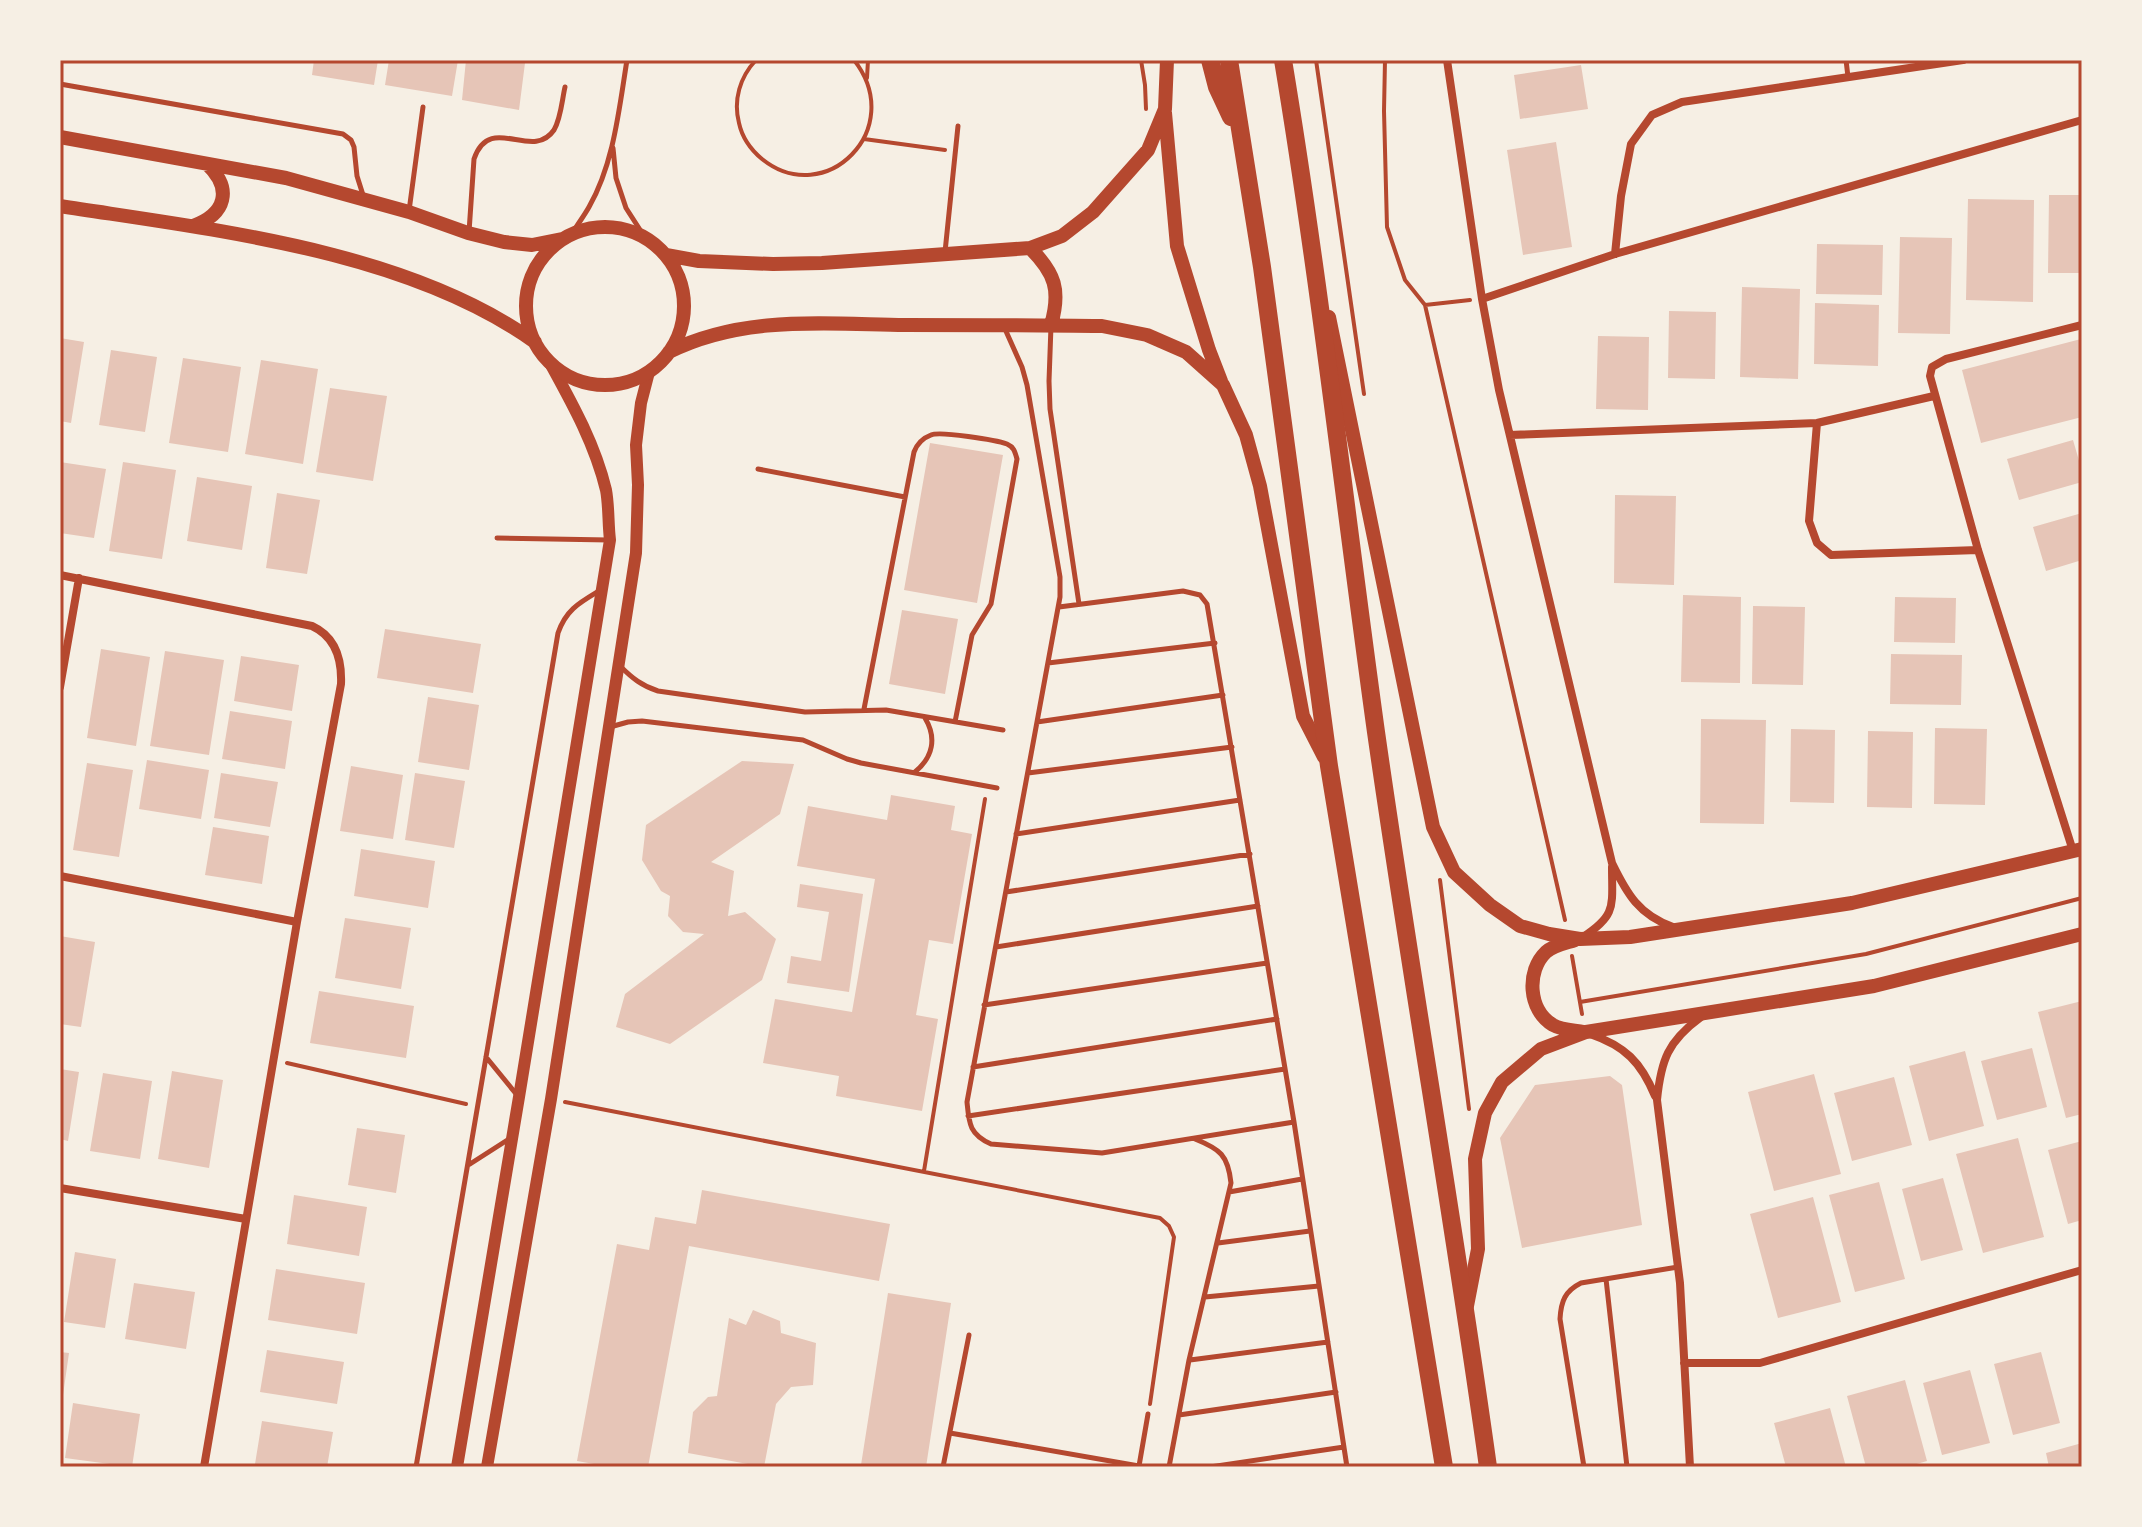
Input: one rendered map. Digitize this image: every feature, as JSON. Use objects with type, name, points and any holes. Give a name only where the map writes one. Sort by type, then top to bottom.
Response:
[{"type":"highway","points":[[1210,60],[1217,87],[1239,133]]},
{"type":"highway","points":[[1229,60],[1262,267],[1329,766],[1444,1467]]},
{"type":"highway","points":[[1283,60],[1306,201],[1376,732],[1488,1467]]},
{"type":"highway","points":[[1431,1382],[1435,1467]]},
{"type":"main road","points":[[1167,60],[1165,109],[1177,246],[1205,338],[1246,435],[1260,486],[1303,716],[1329,766]]},
{"type":"main road","points":[[666,255],[699,261],[773,264],[1030,248],[1062,236],[1093,212],[1148,150],[1165,109]]},
{"type":"main road","points":[[60,137],[286,178],[504,242],[532,245],[596,227],[620,228],[644,236],[666,255],[676,269],[685,303],[678,337],[669,352],[649,372],[616,384],[581,381],[550,363],[535,342],[526,315],[528,285],[541,259],[567,237]]},
{"type":"main road","points":[[193,226],[209,221],[220,208],[221,183],[206,163]]},
{"type":"main road","points":[[1306,201],[1433,827],[1454,872],[1490,905],[1520,926],[1549,934],[1573,939],[1630,937],[1852,903],[2077,850]]},
{"type":"main road","points":[[60,206],[193,226],[327,254],[414,281],[491,314],[535,342]]},
{"type":"main road","points":[[1030,248],[1045,263],[1055,283],[1057,304],[1051,325]]},
{"type":"main road","points":[[669,352],[691,341],[730,330],[797,323],[1102,326],[1147,335],[1186,352],[1223,385]]},
{"type":"main road","points":[[1466,1310],[1478,1249],[1475,1159],[1485,1113],[1502,1082],[1541,1049],[1586,1032],[1874,986],[2082,934]]},
{"type":"main road","points":[[1573,939],[1548,950],[1537,964],[1532,980],[1533,997],[1540,1012],[1553,1024],[1586,1032]]},
{"type":"street","points":[[1447,60],[1482,299],[1499,390],[1612,863],[1636,905],[1656,921],[1681,930]]},
{"type":"street","points":[[1615,254],[1621,196],[1631,144],[1652,115],[1682,102],[1963,60]]},
{"type":"street","points":[[1482,299],[1615,254],[2082,120]]},
{"type":"street","points":[[2077,850],[1978,550],[1930,376],[1932,367],[1938,362],[2082,325]]},
{"type":"street","points":[[457,1467],[610,540],[606,491],[593,450],[550,363]]},
{"type":"street","points":[[487,1467],[551,1099],[636,553],[636,445],[641,403],[649,372]]},
{"type":"street","points":[[1510,435],[1817,423],[1934,396]]},
{"type":"street","points":[[1817,423],[1809,521],[1817,543],[1831,555],[1978,550]]},
{"type":"street","points":[[60,575],[307,625],[323,632],[336,647],[340,662],[341,684],[204,1467]]},
{"type":"street","points":[[60,687],[79,578]]},
{"type":"street","points":[[1573,939],[1603,924],[1610,911],[1612,863]]},
{"type":"street","points":[[60,876],[297,922]]},
{"type":"street","points":[[1690,1467],[1678,1267],[1657,1100],[1659,1074],[1669,1050],[1684,1029],[1705,1014]]},
{"type":"street","points":[[1586,1032],[1610,1041],[1631,1056],[1647,1076],[1657,1100]]},
{"type":"street","points":[[60,1188],[246,1219]]},
{"type":"street","points":[[1684,1363],[1760,1363],[2082,1270]]},
{"type":"lane","points":[[567,237],[590,206],[603,175],[613,143],[627,60]]},
{"type":"lane","points":[[1846,60],[1848,77]]},
{"type":"lane","points":[[60,84],[343,134],[354,147],[357,176],[364,200]]},
{"type":"lane","points":[[468,233],[474,159],[478,150],[494,137],[527,142],[548,136],[555,129],[565,87]]},
{"type":"lane","points":[[409,212],[423,107]]},
{"type":"lane","points":[[945,253],[958,126]]},
{"type":"lane","points":[[613,143],[616,178],[626,208],[644,236]]},
{"type":"lane","points":[[1003,325],[1027,385],[1060,577],[1059,607],[973,1067],[967,1102],[969,1124],[979,1139],[991,1144],[1102,1153],[1294,1122]]},
{"type":"lane","points":[[1051,325],[1050,409],[1079,604]]},
{"type":"lane","points":[[864,709],[914,452],[921,440],[940,433],[1006,444],[1017,455],[991,604],[972,635],[955,722]]},
{"type":"lane","points":[[758,469],[905,497]]},
{"type":"lane","points":[[497,538],[610,540]]},
{"type":"lane","points":[[416,1467],[558,633],[563,619],[575,605],[603,588]]},
{"type":"lane","points":[[1059,607],[1183,591],[1200,595],[1207,604],[1294,1122],[1347,1467]]},
{"type":"lane","points":[[1048,663],[1215,643]]},
{"type":"lane","points":[[619,665],[633,679],[658,691],[805,712],[886,710],[1003,730]]},
{"type":"lane","points":[[1037,722],[1223,695]]},
{"type":"lane","points":[[914,773],[931,753],[933,740],[924,717]]},
{"type":"lane","points":[[609,728],[642,721],[803,740],[847,759],[997,788]]},
{"type":"lane","points":[[1028,773],[1232,747]]},
{"type":"lane","points":[[1016,834],[1240,800]]},
{"type":"lane","points":[[1006,892],[1250,854]]},
{"type":"lane","points":[[996,947],[1258,906]]},
{"type":"lane","points":[[984,1005],[1267,963]]},
{"type":"lane","points":[[973,1067],[1277,1019]]},
{"type":"lane","points":[[485,1056],[519,1097]]},
{"type":"lane","points":[[968,1116],[1285,1069]]},
{"type":"lane","points":[[469,1164],[513,1136]]},
{"type":"lane","points":[[1169,1467],[1189,1360],[1231,1183],[1225,1157],[1214,1147],[1194,1139]]},
{"type":"lane","points":[[1229,1192],[1302,1179]]},
{"type":"lane","points":[[1218,1243],[1310,1231]]},
{"type":"lane","points":[[1584,1467],[1560,1319],[1560,1306],[1565,1295],[1581,1283],[1678,1267]]},
{"type":"lane","points":[[1606,1279],[1627,1467]]},
{"type":"lane","points":[[1205,1297],[1319,1286]]},
{"type":"lane","points":[[943,1467],[969,1335]]},
{"type":"lane","points":[[1189,1360],[1328,1342]]},
{"type":"lane","points":[[1179,1415],[1336,1392]]},
{"type":"lane","points":[[950,1433],[1139,1466],[1148,1414]]},
{"type":"lane","points":[[1210,1467],[1344,1447]]},
{"type":"path","points":[[756,60],[745,74],[737,101],[737,115],[747,142],[755,153],[778,169],[806,174],[833,168],[845,160],[856,151],[870,125],[871,95],[867,81],[854,60]]},
{"type":"path","points":[[867,81],[868,60]]},
{"type":"path","points":[[1141,60],[1145,85]]},
{"type":"path","points":[[1316,60],[1364,399]]},
{"type":"path","points":[[1385,60],[1387,227],[1405,280],[1425,305],[1573,939],[1586,1032]]},
{"type":"path","points":[[864,139],[955,152]]},
{"type":"path","points":[[1425,305],[1482,299]]},
{"type":"path","points":[[924,1171],[987,786]]},
{"type":"path","points":[[1439,874],[1469,1112]]},
{"type":"path","points":[[1580,1002],[1866,954],[2082,898]]},
{"type":"path","points":[[273,1060],[478,1106]]},
{"type":"path","points":[[551,1099],[1154,1216],[1165,1222],[1174,1237],[1148,1414]]},
{"type":"building","points":[[314,60],[378,60],[374,85],[312,75]]},
{"type":"building","points":[[389,60],[458,60],[452,96],[385,85]]},
{"type":"building","points":[[466,60],[525,63],[519,110],[462,100]]},
{"type":"building","points":[[1581,65],[1588,109],[1520,119],[1514,75]]},
{"type":"building","points":[[1556,142],[1572,247],[1523,255],[1507,150]]},
{"type":"building","points":[[2049,195],[2082,195],[2082,273],[2048,273]]},
{"type":"building","points":[[1968,199],[2034,200],[2033,302],[1966,300]]},
{"type":"building","points":[[1900,237],[1952,238],[1950,334],[1898,333]]},
{"type":"building","points":[[1817,244],[1883,245],[1882,295],[1816,294]]},
{"type":"building","points":[[1742,287],[1800,289],[1798,379],[1740,377]]},
{"type":"building","points":[[1815,303],[1879,305],[1878,366],[1814,364]]},
{"type":"building","points":[[1669,311],[1716,312],[1715,379],[1668,378]]},
{"type":"building","points":[[1598,336],[1649,337],[1648,410],[1596,409]]},
{"type":"building","points":[[60,338],[84,342],[71,423],[60,421]]},
{"type":"building","points":[[2081,339],[2082,417],[1981,443],[1962,370]]},
{"type":"building","points":[[111,350],[157,357],[145,432],[99,425]]},
{"type":"building","points":[[183,358],[241,367],[228,452],[169,443]]},
{"type":"building","points":[[261,360],[318,369],[303,464],[245,454]]},
{"type":"building","points":[[330,388],[387,396],[373,481],[316,472]]},
{"type":"building","points":[[2073,440],[2082,482],[2019,500],[2007,459]]},
{"type":"building","points":[[930,443],[1003,455],[977,603],[904,590]]},
{"type":"building","points":[[60,462],[106,469],[94,538],[60,533]]},
{"type":"building","points":[[123,462],[176,470],[162,559],[109,551]]},
{"type":"building","points":[[197,477],[252,486],[242,550],[187,541]]},
{"type":"building","points":[[277,493],[320,500],[307,574],[266,568]]},
{"type":"building","points":[[1615,495],[1676,496],[1674,585],[1614,583]]},
{"type":"building","points":[[2082,513],[2082,560],[2046,571],[2033,527]]},
{"type":"building","points":[[1683,595],[1741,597],[1740,683],[1681,682]]},
{"type":"building","points":[[1895,597],[1956,598],[1955,643],[1894,642]]},
{"type":"building","points":[[1753,606],[1805,607],[1803,685],[1752,684]]},
{"type":"building","points":[[902,610],[958,619],[945,694],[889,684]]},
{"type":"building","points":[[385,629],[481,644],[473,693],[377,678]]},
{"type":"building","points":[[101,649],[150,657],[136,746],[87,738]]},
{"type":"building","points":[[165,651],[224,660],[209,755],[150,746]]},
{"type":"building","points":[[1891,654],[1962,655],[1961,705],[1890,704]]},
{"type":"building","points":[[241,656],[299,665],[292,711],[234,701]]},
{"type":"building","points":[[428,697],[479,705],[469,770],[418,762]]},
{"type":"building","points":[[230,711],[292,721],[285,769],[222,759]]},
{"type":"building","points":[[1701,719],[1766,720],[1764,824],[1700,823]]},
{"type":"building","points":[[1935,728],[1987,729],[1985,805],[1934,804]]},
{"type":"building","points":[[1791,729],[1835,730],[1834,803],[1790,802]]},
{"type":"building","points":[[1868,731],[1913,732],[1912,808],[1867,807]]},
{"type":"building","points":[[147,760],[209,770],[201,819],[139,809]]},
{"type":"building","points":[[742,761],[794,764],[780,814],[711,862],[734,871],[728,916],[745,912],[776,939],[762,980],[670,1044],[616,1027],[625,994],[704,934],[683,932],[668,916],[670,896],[661,891],[642,860],[646,825]]},
{"type":"building","points":[[87,763],[133,770],[119,857],[73,850]]},
{"type":"building","points":[[351,766],[403,775],[393,839],[340,831]]},
{"type":"building","points":[[221,773],[278,782],[270,827],[214,818]]},
{"type":"building","points":[[415,773],[465,781],[454,848],[405,840]]},
{"type":"building","points":[[891,795],[955,806],[951,830],[972,834],[953,944],[929,940],[916,1015],[938,1019],[922,1111],[836,1096],[839,1076],[763,1063],[775,999],[852,1012],[875,879],[797,866],[808,806],[887,820]]},
{"type":"building","points":[[213,827],[269,836],[262,884],[205,875]]},
{"type":"building","points":[[361,849],[435,861],[428,908],[354,896]]},
{"type":"building","points":[[800,884],[863,894],[849,992],[787,983],[791,956],[821,961],[829,912],[797,907]]},
{"type":"building","points":[[345,918],[411,928],[401,989],[335,978]]},
{"type":"building","points":[[60,936],[95,942],[81,1027],[60,1024]]},
{"type":"building","points":[[319,991],[414,1006],[406,1058],[310,1043]]},
{"type":"building","points":[[2082,1001],[2082,1114],[2066,1118],[2038,1012]]},
{"type":"building","points":[[2032,1048],[2047,1107],[1997,1120],[1981,1061]]},
{"type":"building","points":[[1965,1051],[1984,1126],[1929,1141],[1909,1066]]},
{"type":"building","points":[[60,1069],[79,1072],[68,1141],[60,1139]]},
{"type":"building","points":[[172,1071],[223,1080],[209,1168],[158,1159]]},
{"type":"building","points":[[103,1073],[152,1081],[140,1159],[90,1151]]},
{"type":"building","points":[[1814,1074],[1841,1174],[1774,1191],[1748,1092]]},
{"type":"building","points":[[1610,1076],[1622,1085],[1642,1225],[1522,1248],[1500,1138],[1535,1085]]},
{"type":"building","points":[[1894,1077],[1912,1145],[1852,1161],[1834,1093]]},
{"type":"building","points":[[357,1128],[405,1135],[396,1193],[348,1185]]},
{"type":"building","points":[[2018,1138],[2044,1237],[1983,1253],[1956,1154]]},
{"type":"building","points":[[2082,1141],[2082,1220],[2068,1224],[2048,1150]]},
{"type":"building","points":[[1943,1178],[1963,1250],[1921,1261],[1902,1189]]},
{"type":"building","points":[[1879,1182],[1905,1279],[1855,1292],[1829,1195]]},
{"type":"building","points":[[702,1190],[890,1224],[879,1281],[689,1246],[648,1467],[611,1467],[577,1461],[617,1244],[649,1250],[655,1217],[696,1224]]},
{"type":"building","points":[[294,1195],[367,1207],[359,1256],[287,1244]]},
{"type":"building","points":[[1813,1197],[1841,1302],[1778,1318],[1750,1214]]},
{"type":"building","points":[[75,1252],[116,1259],[105,1328],[64,1322]]},
{"type":"building","points":[[276,1269],[365,1283],[357,1334],[268,1320]]},
{"type":"building","points":[[134,1283],[195,1292],[186,1349],[125,1339]]},
{"type":"building","points":[[888,1293],[951,1303],[926,1467],[861,1465]]},
{"type":"building","points":[[753,1310],[780,1321],[781,1333],[816,1343],[813,1385],[791,1387],[776,1404],[764,1467],[688,1453],[693,1412],[708,1397],[717,1396],[729,1318],[746,1325]]},
{"type":"building","points":[[267,1350],[344,1362],[337,1404],[260,1392]]},
{"type":"building","points":[[60,1352],[69,1353],[62,1402],[60,1402]]},
{"type":"building","points":[[2041,1352],[2060,1423],[2013,1435],[1994,1364]]},
{"type":"building","points":[[1970,1370],[1990,1443],[1942,1455],[1923,1383]]},
{"type":"building","points":[[1905,1380],[1927,1461],[1906,1467],[1866,1467],[1847,1396]]},
{"type":"building","points":[[73,1403],[140,1414],[132,1467],[65,1458]]},
{"type":"building","points":[[1830,1408],[1846,1467],[1786,1467],[1774,1423]]},
{"type":"building","points":[[262,1421],[333,1432],[327,1467],[255,1464]]},
{"type":"building","points":[[2082,1443],[2082,1467],[2049,1467],[2046,1453]]}]
